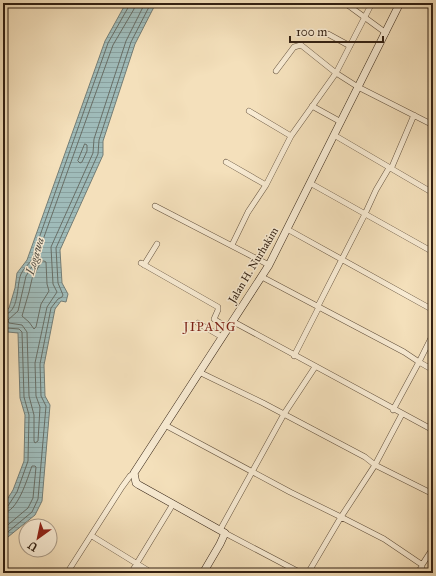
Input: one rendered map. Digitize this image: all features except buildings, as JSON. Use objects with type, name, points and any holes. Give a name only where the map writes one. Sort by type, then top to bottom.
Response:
[{"type":"main road","name":"Jalan H. Nurhakim","points":[[134,473],[269,265],[400,3]]},
{"type":"main road","points":[[134,473],[136,483],[223,532],[220,544],[203,573]]},
{"type":"street","points":[[345,3],[386,33]]},
{"type":"street","points":[[232,245],[248,212],[266,185],[291,136],[336,73],[372,3]]},
{"type":"street","points":[[328,34],[350,46]]},
{"type":"street","points":[[276,71],[294,47],[298,45],[304,46],[336,73],[358,87],[433,125]]},
{"type":"street","points":[[312,106],[341,122]]},
{"type":"street","points":[[249,111],[291,136]]},
{"type":"street","points":[[294,356],[376,190],[390,168],[414,115]]},
{"type":"street","points":[[334,136],[433,193]]},
{"type":"street","points":[[226,162],[266,185]]},
{"type":"street","points":[[310,183],[433,252]]},
{"type":"street","points":[[155,206],[269,265]]},
{"type":"street","points":[[288,229],[433,310]]},
{"type":"street","points":[[157,244],[143,264],[218,307],[214,319],[228,328]]},
{"type":"street","points":[[262,277],[404,352],[433,370]]},
{"type":"street","points":[[232,321],[393,410],[433,430]]},
{"type":"street","points":[[198,323],[222,337]]},
{"type":"street","points":[[393,410],[433,334]]},
{"type":"street","points":[[301,573],[223,532],[252,472],[284,414],[315,367]]},
{"type":"street","points":[[199,372],[284,414],[365,457],[376,465],[433,494]]},
{"type":"street","points":[[308,573],[341,517],[376,465],[402,414]]},
{"type":"street","points":[[165,425],[384,540],[422,565]]},
{"type":"street","points":[[67,573],[122,487],[134,473]]},
{"type":"street","points":[[131,573],[173,504]]},
{"type":"street","points":[[92,536],[152,573]]},
{"type":"street","points":[[417,573],[433,548]]},
{"type":"water","name":"Logawa","points":[[126,3],[156,3],[135,44],[103,141],[103,155],[60,250],[62,283],[68,294],[66,302],[61,301],[55,309],[44,365],[45,396],[50,405],[42,501],[35,515],[31,518],[18,518],[18,529],[3,541],[3,506],[13,490],[24,461],[25,415],[20,398],[18,333],[8,332],[3,337],[3,317],[6,310],[9,308],[15,288],[17,273],[27,260],[105,41]]},
{"type":"district","name":"JIPANG","points":[[210,326]]}]
